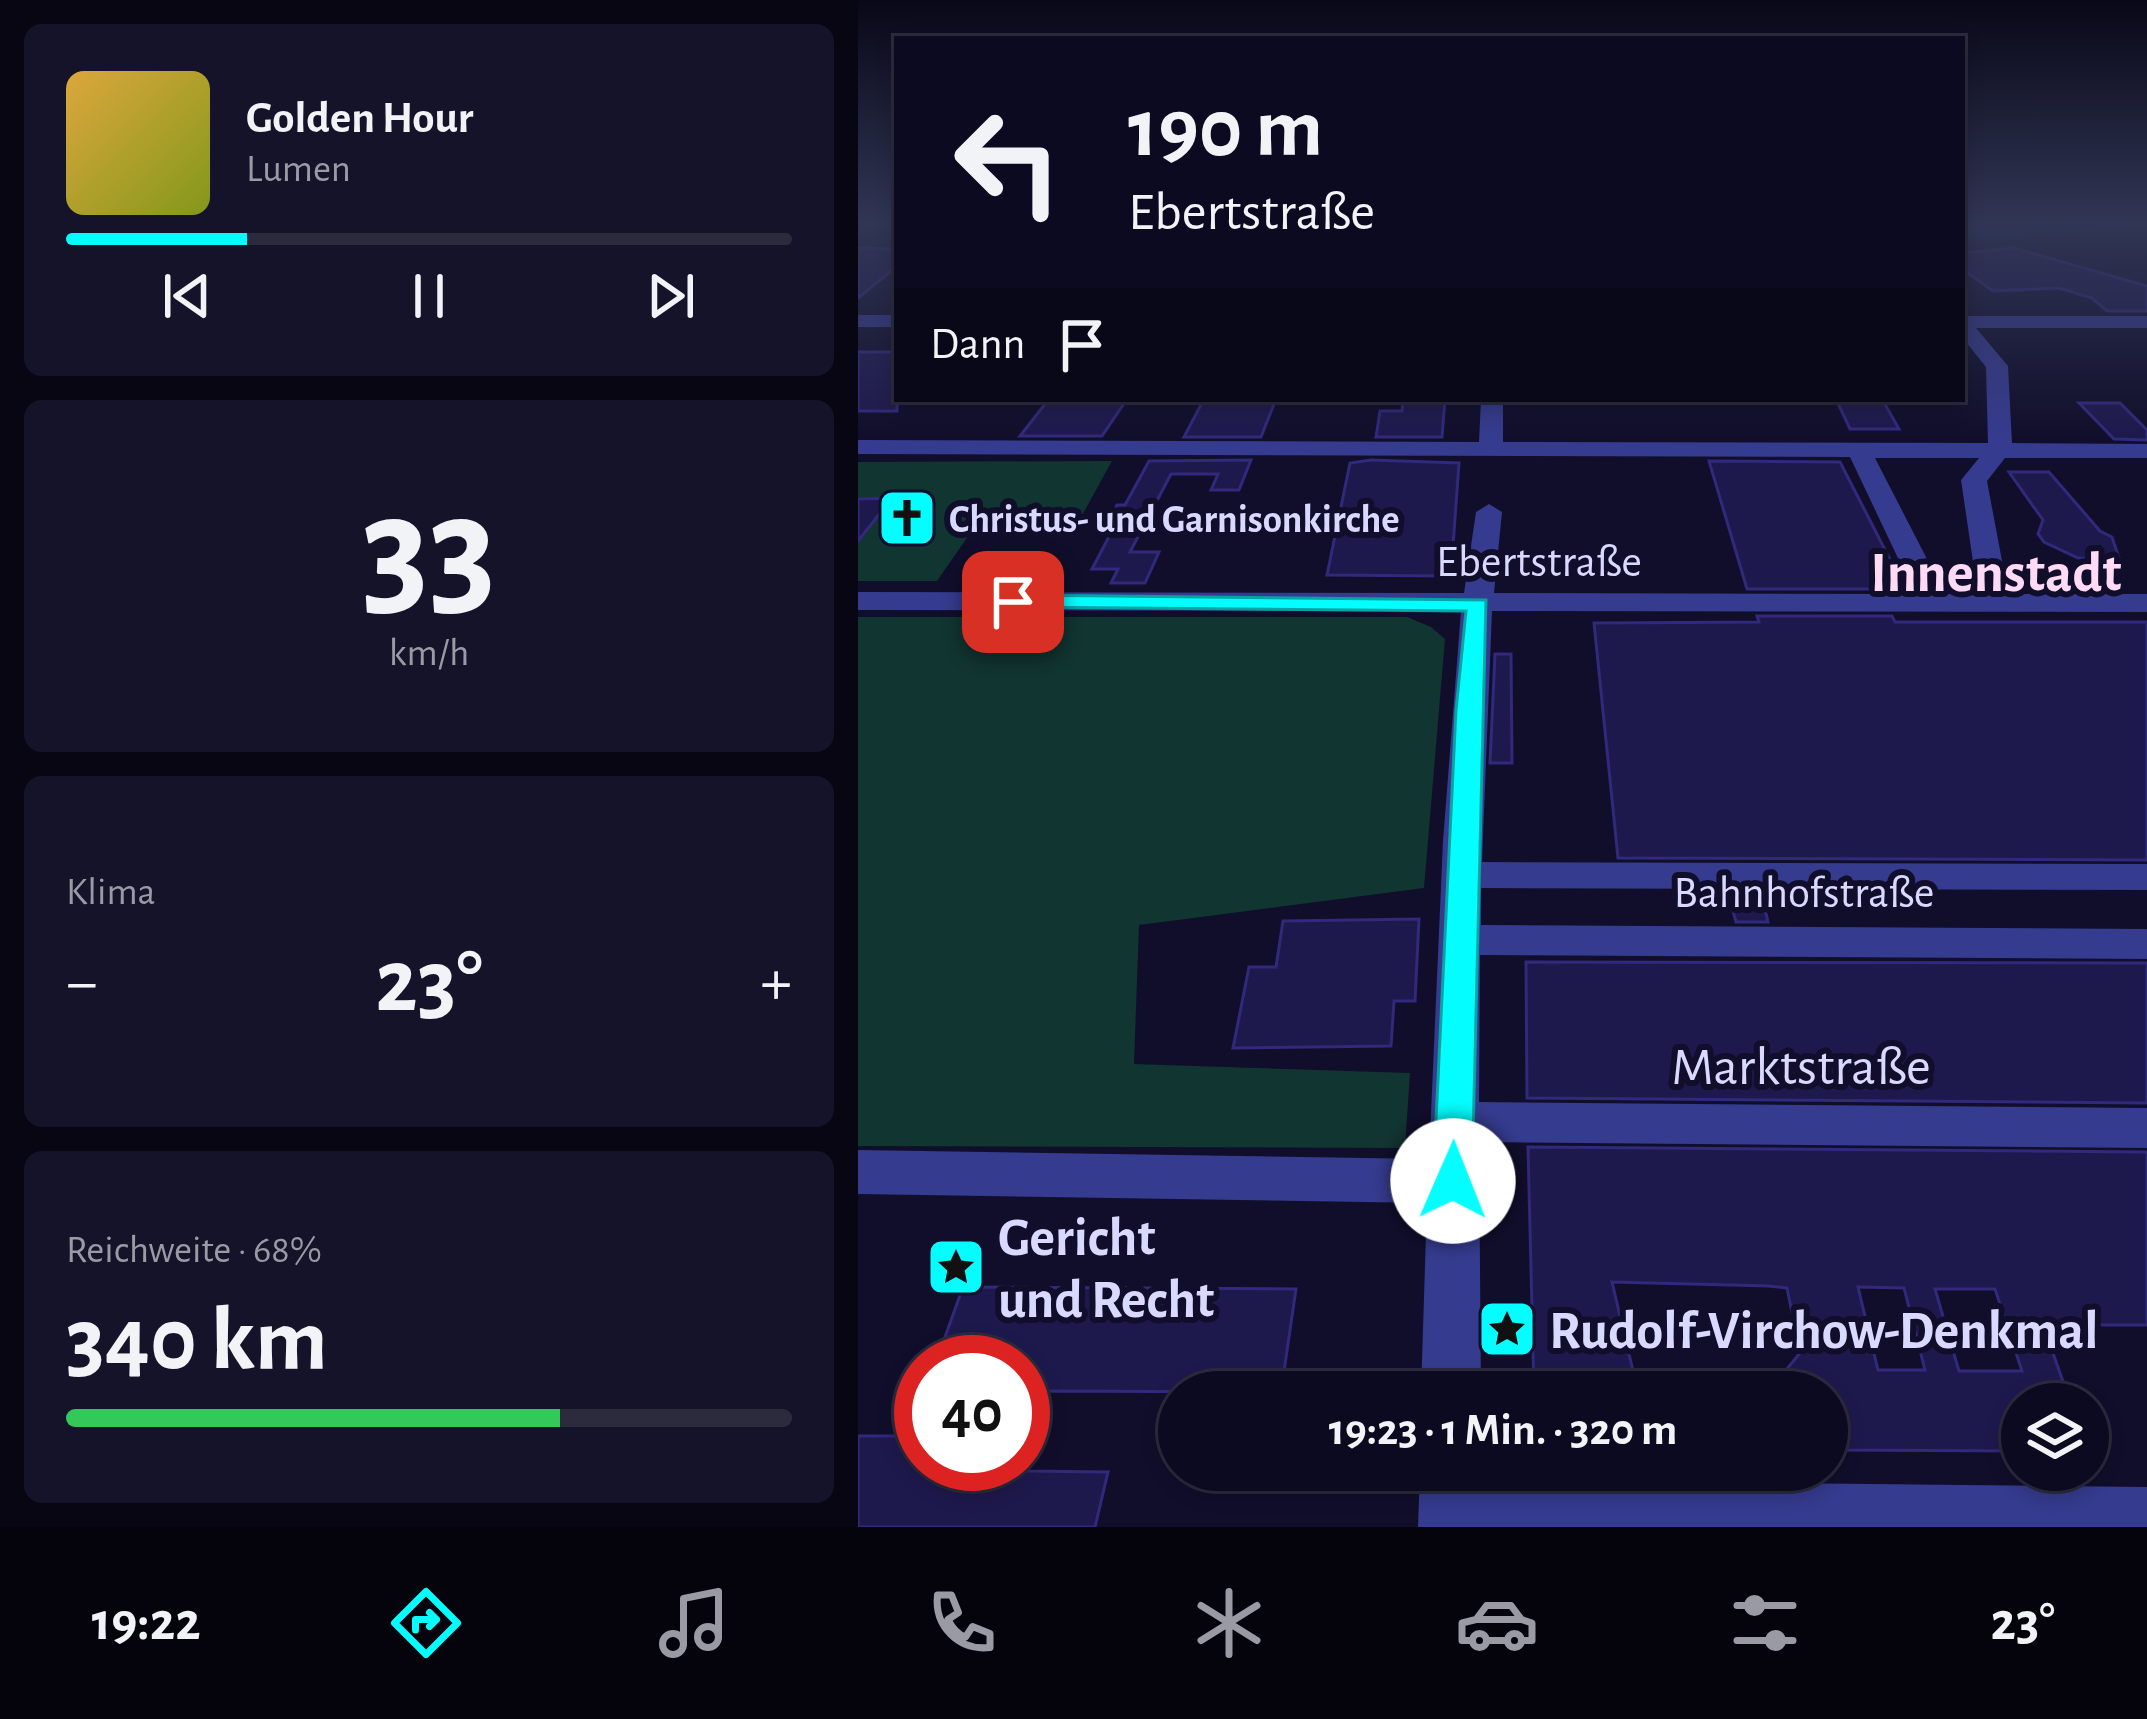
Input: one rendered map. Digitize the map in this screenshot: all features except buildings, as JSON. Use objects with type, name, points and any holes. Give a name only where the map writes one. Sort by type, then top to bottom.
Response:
[{"type":"street","points":[[858,321],[894,321]]},
{"type":"street","points":[[1965,323],[2147,322]]},
{"type":"street","points":[[1965,327],[1997,366],[1999,450],[1974,480],[1991,582],[2004,603]]},
{"type":"street","points":[[1491,446],[1492,402]]},
{"type":"street","points":[[858,447],[2147,451]]},
{"type":"street","points":[[1858,449],[1935,604]]},
{"type":"street","points":[[1451,1371],[1454,1122],[1472,633],[1489,512]]},
{"type":"street","name":"Ebertstraße","points":[[858,602],[1056,598],[1478,604],[2147,603]]},
{"type":"street","name":"Bahnhofstraße","points":[[1462,874],[2147,877]]},
{"type":"street","name":"Bahnhofstraße","points":[[1461,940],[2147,944]]},
{"type":"street","name":"Marktstraße","points":[[1454,1122],[2147,1127]]},
{"type":"street","points":[[858,1172],[1453,1181]]},
{"type":"street","points":[[1450,1503],[2147,1519]]},
{"type":"green space","points":[[1112,461],[1080,519],[980,519],[937,581],[858,581],[858,462]]},
{"type":"green space","points":[[858,617],[1407,617],[1445,639],[1424,888],[1139,925],[1134,1064],[1410,1073],[1405,1148],[858,1146]]},
{"type":"place","name":"Christus- und Garnisonkirche","points":[[907,518]]},
{"type":"place","name":"Gericht und Recht","points":[[956,1267]]},
{"type":"place","name":"Rudolf-Virchow-Denkmal","points":[[1507,1329]]},
{"type":"district","name":"Innenstadt","points":[[1996,571]]},
{"type":"route","points":[[1013,602],[1478,604],[1468,710],[1453,1181]]}]
